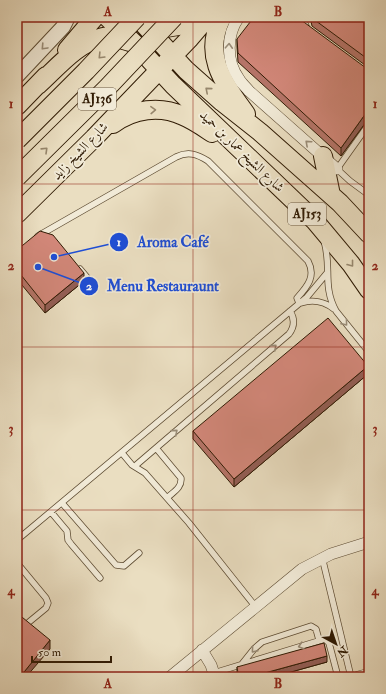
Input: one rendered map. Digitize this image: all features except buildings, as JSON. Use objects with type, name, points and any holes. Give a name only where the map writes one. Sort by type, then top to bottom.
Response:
[{"type":"main road","points":[[69,48],[76,17]]},
{"type":"main road","points":[[38,85],[95,17]]},
{"type":"main road","points":[[17,106],[75,51],[84,45],[104,37],[141,26],[165,29],[176,21],[194,17]]},
{"type":"main road","name":"شارع الشيخ زايد","points":[[17,214],[94,138],[161,59],[208,17]]},
{"type":"main road","points":[[222,17],[214,39],[216,63],[220,74],[233,96],[260,132]]},
{"type":"main road","name":"شارع الشيخ عمار بن حميد","points":[[111,20],[141,26],[161,59],[173,85],[315,221],[351,264],[369,290]]},
{"type":"main road","name":"AJ136","points":[[17,177],[176,21]]},
{"type":"main road","points":[[139,75],[142,66],[140,57],[141,26]]},
{"type":"main road","name":"AJ136","points":[[17,140],[86,71],[141,26]]},
{"type":"main road","name":"شارع الشيخ عمار بن حميد","points":[[141,26],[161,59],[186,70],[222,102],[260,132],[336,199],[369,234]]},
{"type":"main road","points":[[120,109],[128,90],[139,75],[161,59]]},
{"type":"main road","points":[[94,138],[117,121],[129,115],[155,109],[169,111],[183,116],[236,146]]},
{"type":"main road","points":[[323,156],[336,199]]},
{"type":"street","points":[[17,76],[62,27],[68,17]]},
{"type":"street","points":[[238,17],[230,35],[229,50],[232,66],[239,80],[249,91],[337,169]]},
{"type":"street","points":[[336,199],[369,220]]},
{"type":"street","points":[[170,677],[302,569],[322,558],[369,542]]},
{"type":"street","points":[[202,650],[211,665],[214,675]]},
{"type":"street","points":[[358,677],[369,674]]},
{"type":"lane","points":[[302,17],[305,25],[310,30]]},
{"type":"lane","points":[[369,124],[337,169],[369,195]]},
{"type":"lane","points":[[33,239],[176,156],[183,153],[196,154],[208,161],[308,261],[312,271],[311,276],[306,288],[297,298],[299,303]]},
{"type":"lane","points":[[315,221],[326,246],[329,296],[336,311],[369,352]]},
{"type":"lane","points":[[47,230],[52,236]]},
{"type":"lane","points":[[76,265],[91,282]]},
{"type":"lane","points":[[17,540],[122,454],[290,311],[314,289],[327,273]]},
{"type":"lane","points":[[299,303],[318,302],[325,304],[336,311]]},
{"type":"lane","points":[[134,466],[290,334],[294,320],[290,311]]},
{"type":"lane","points":[[156,448],[181,478],[180,487],[167,498]]},
{"type":"lane","points":[[122,454],[134,466],[145,473],[167,498],[255,606]]},
{"type":"lane","points":[[62,503],[116,565],[124,566],[139,553]]},
{"type":"lane","points":[[51,512],[67,531],[68,540],[100,578]]},
{"type":"lane","points":[[322,558],[351,677]]},
{"type":"lane","points":[[17,563],[46,598],[48,603],[46,608],[29,622]]},
{"type":"lane","points":[[242,664],[257,645],[281,635],[311,626],[316,629],[319,640]]},
{"type":"lane","points":[[214,675],[242,664],[325,639],[328,641],[338,677]]},
{"type":"place","name":"Aroma Café","points":[[54,257]]},
{"type":"place","name":"Menu Restauraunt","points":[[38,267]]}]
